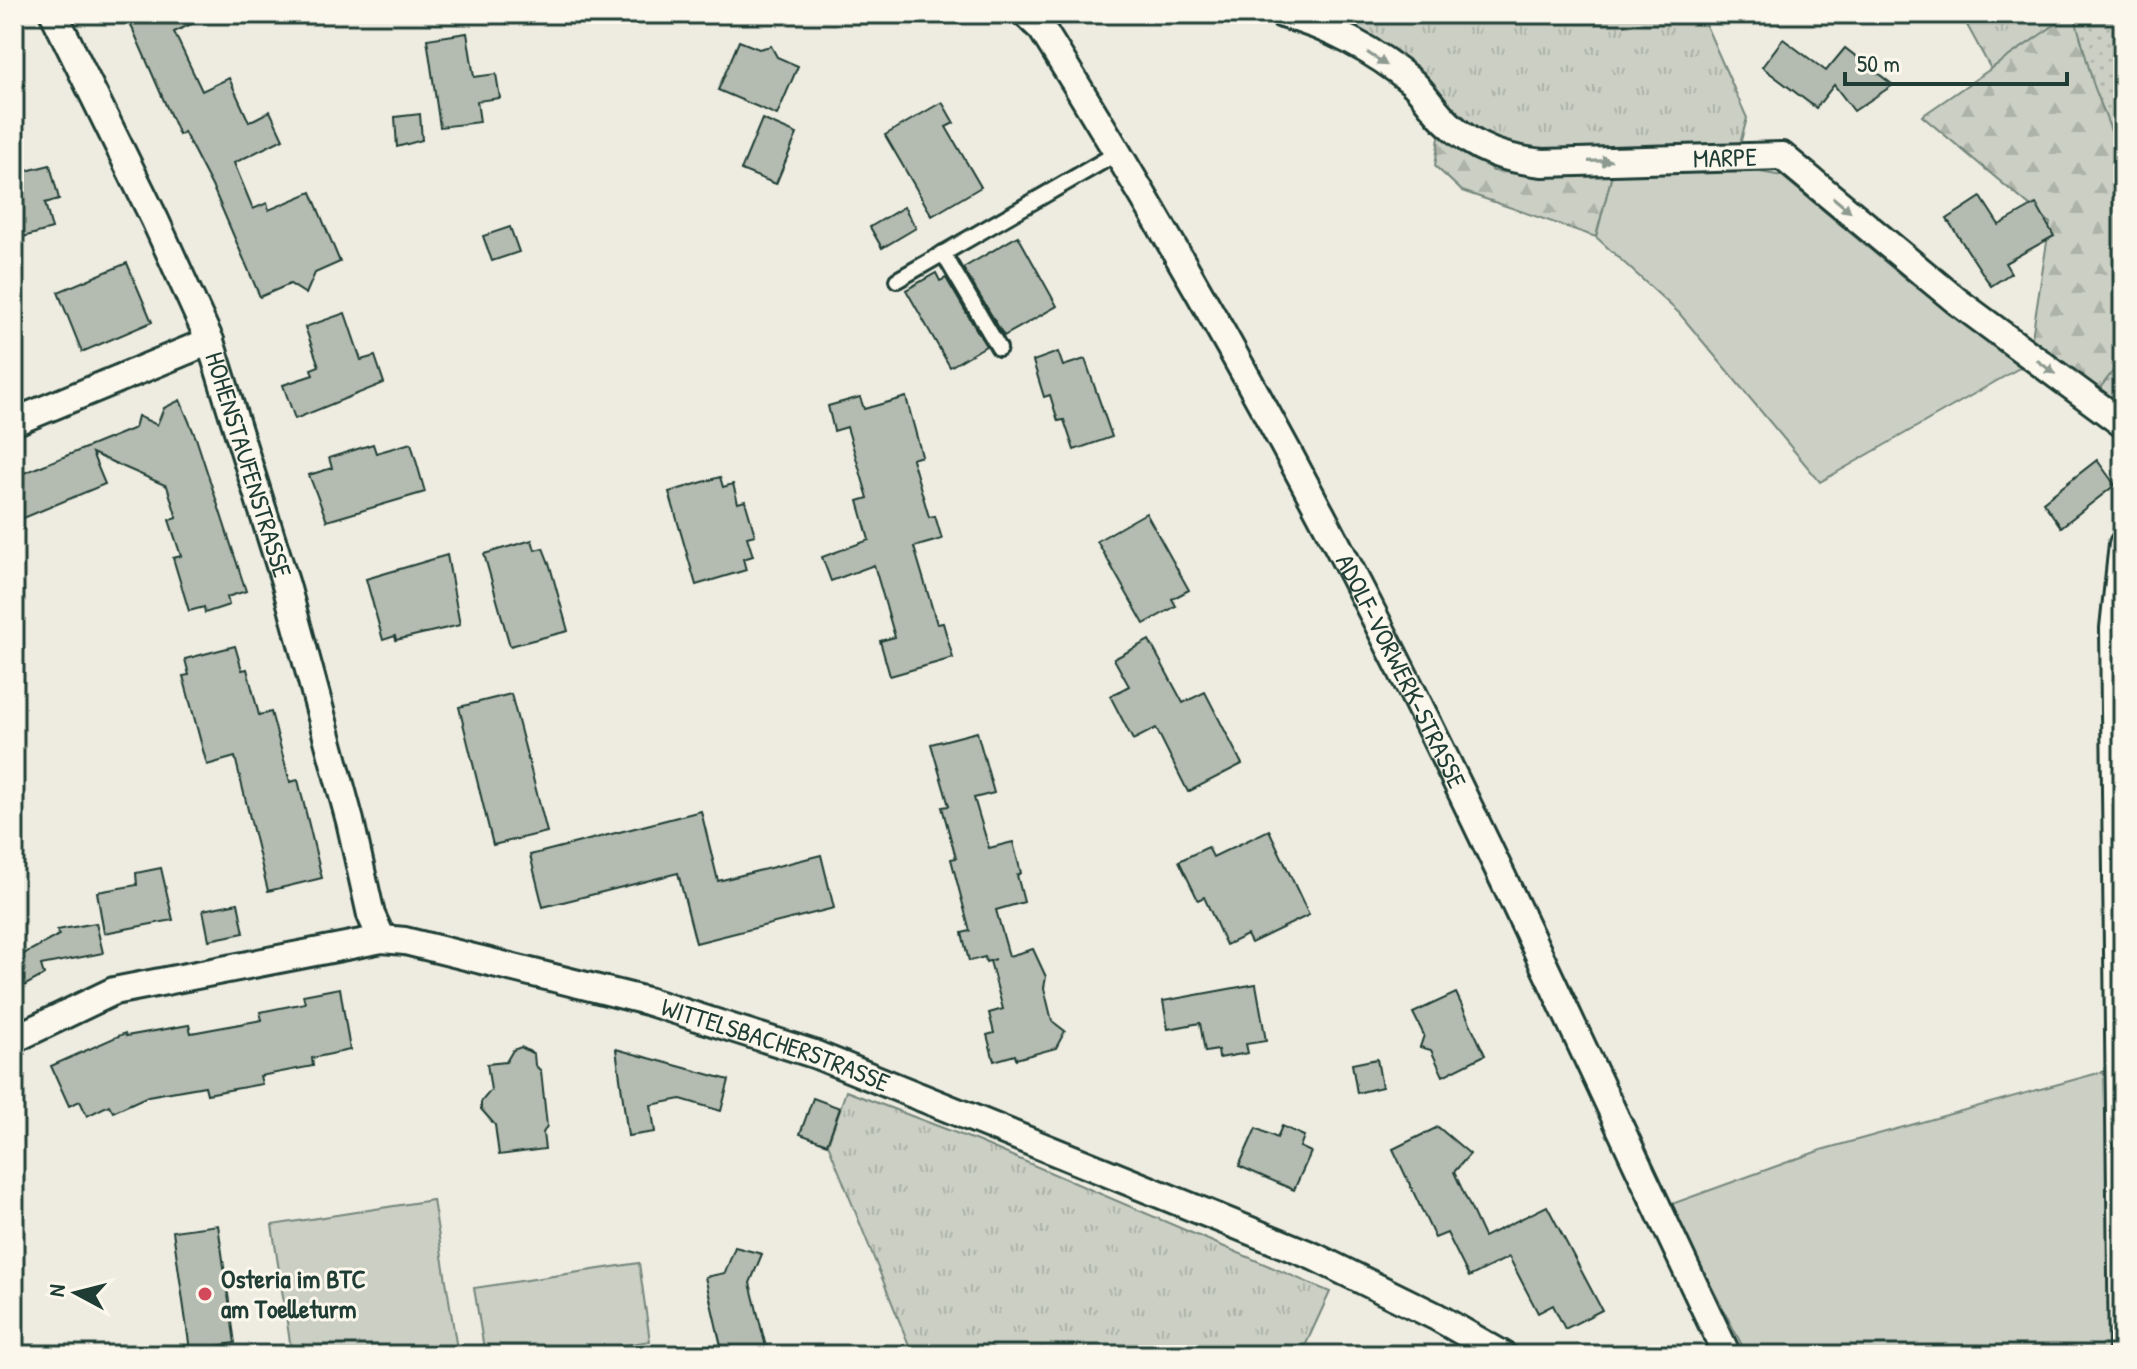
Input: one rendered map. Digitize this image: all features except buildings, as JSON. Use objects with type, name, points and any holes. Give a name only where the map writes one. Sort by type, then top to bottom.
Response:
[{"type":"street","name":"HOHENSTAUFENSTRASSE","points":[[54,14],[155,220],[210,341],[286,585],[350,821],[371,915],[382,939]]},
{"type":"street","name":"ADOLF-VORWERK-STRASSE","points":[[1026,14],[1042,29],[1119,152],[1274,426],[1355,580],[1727,1355]]},
{"type":"street","name":"MARPE","points":[[1282,14],[1345,37],[1412,82],[1449,125],[1503,159],[1543,163],[1782,156],[1958,302],[2123,424]]},
{"type":"street","points":[[14,422],[210,341]]},
{"type":"street","points":[[2123,544],[2114,628],[2123,1355]]},
{"type":"street","name":"WITTELSBACHERSTRASSE","points":[[14,1039],[114,991],[382,939],[405,941],[647,1001],[814,1054],[1315,1257],[1437,1317],[1503,1355]]},
{"type":"lane","points":[[897,280],[1119,152]]},
{"type":"lane","points":[[943,253],[999,348]]},
{"type":"green space","points":[[1167,14],[1701,14],[1747,118],[1734,167],[1661,169],[1612,175],[1493,171],[1407,93],[1340,47],[1281,26]]},
{"type":"green space","points":[[1961,14],[2056,14],[2057,24],[1991,69]]},
{"type":"green space","points":[[2056,14],[2109,14],[2123,61],[2123,419],[2028,363],[2050,223],[1922,116],[2056,24]]},
{"type":"green space","points":[[2074,14],[2123,14],[2123,163],[2093,83]]},
{"type":"green space","points":[[1441,123],[1493,171],[1612,175],[1596,237],[1462,191],[1435,166]]},
{"type":"green space","points":[[1734,167],[1782,176],[1914,286],[2028,363],[1820,482],[1679,313],[1596,237],[1612,175],[1661,169]]},
{"type":"green space","points":[[2123,358],[2123,413],[2097,392]]},
{"type":"green space","points":[[2109,1070],[2123,1355],[1747,1355],[1669,1205],[1821,1150]]},
{"type":"green space","points":[[846,1091],[977,1141],[1330,1292],[1301,1355],[913,1355],[828,1144]]},
{"type":"green space","points":[[433,1200],[458,1355],[292,1355],[272,1225]]},
{"type":"green space","points":[[639,1263],[650,1341],[562,1355],[485,1355],[474,1288]]},
{"type":"place","name":"Osteria im BTC am Toelleturm","points":[[205,1294]]}]
